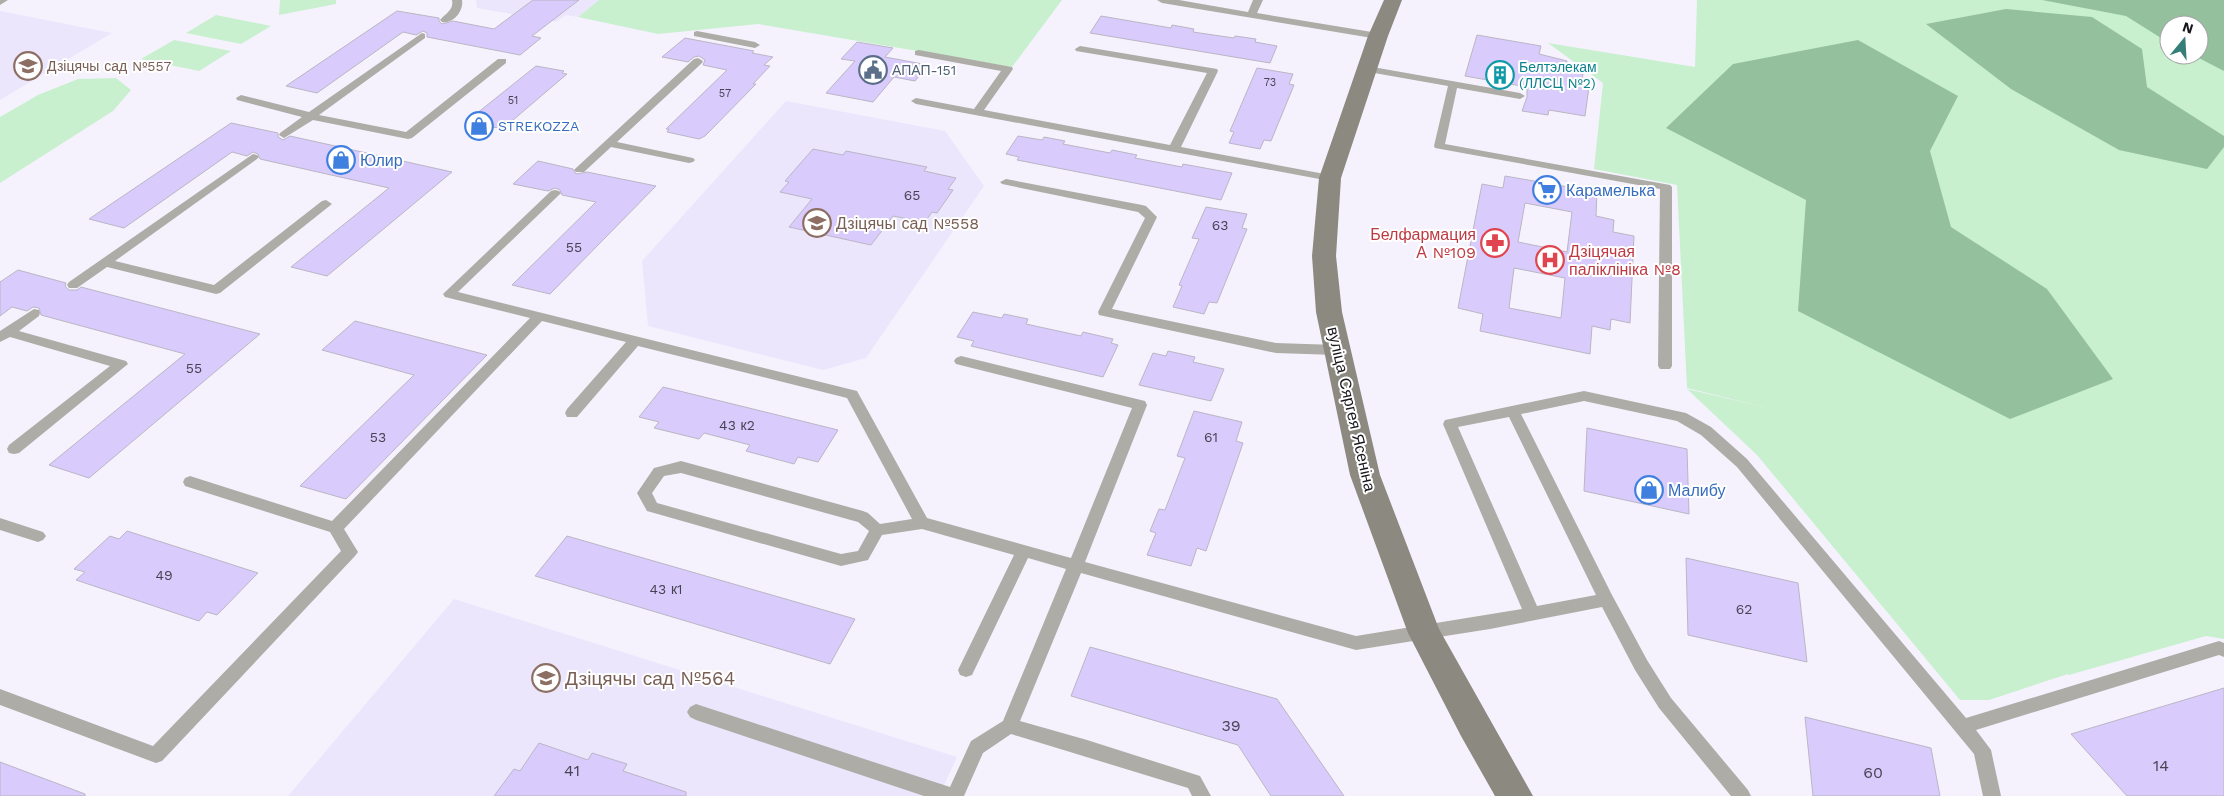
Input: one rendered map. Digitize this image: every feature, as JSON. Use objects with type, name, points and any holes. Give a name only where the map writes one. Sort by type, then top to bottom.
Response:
[{"type":"main road","name":"вуліца Сяргея Ясеніна","points":[[1393,0],[1378,36],[1330,178],[1324,256],[1329,312],[1365,475],[1424,632],[1473,725],[1515,796]]},
{"type":"lane","points":[[445,20],[454,13],[458,5],[457,0]]},
{"type":"lane","points":[[1162,0],[1378,36]]},
{"type":"lane","points":[[1251,15],[1258,0]]},
{"type":"lane","points":[[697,34],[717,42],[755,45]]},
{"type":"lane","points":[[284,135],[422,36]]},
{"type":"lane","points":[[1080,49],[1214,71],[1174,149]]},
{"type":"lane","points":[[919,53],[1008,69],[977,112]]},
{"type":"lane","points":[[241,98],[311,116],[408,136],[502,61]]},
{"type":"lane","points":[[580,170],[698,61]]},
{"type":"lane","points":[[1367,69],[1520,96]]},
{"type":"lane","points":[[1453,85],[1439,146],[1666,187],[1666,366]]},
{"type":"lane","points":[[916,101],[1330,178]]},
{"type":"lane","points":[[608,143],[689,160]]},
{"type":"lane","points":[[73,285],[253,157]]},
{"type":"lane","points":[[1006,182],[1142,209],[1151,217],[1104,312],[1276,348],[1336,350]]},
{"type":"lane","points":[[555,193],[450,294],[852,394],[922,523]]},
{"type":"lane","points":[[105,262],[216,290],[326,204]]},
{"type":"lane","points":[[4,335],[34,313]]},
{"type":"lane","points":[[335,528],[539,317]]},
{"type":"lane","points":[[4,335],[121,364],[14,448]]},
{"type":"lane","points":[[572,413],[635,341]]},
{"type":"lane","points":[[955,796],[977,747],[1009,726],[1140,405],[961,362]]},
{"type":"lane","points":[[1532,613],[1450,424],[1584,396],[1681,417],[1706,431],[1742,463],[1982,750],[1992,796]]},
{"type":"lane","points":[[1513,411],[1606,600],[1641,665],[1665,703],[1742,796]]},
{"type":"lane","points":[[681,467],[864,517],[877,530],[863,556],[841,560],[652,507],[644,493],[659,472],[681,467]]},
{"type":"lane","points":[[0,697],[156,755],[350,552],[335,528],[190,482]]},
{"type":"lane","points":[[877,530],[922,523],[1356,643],[1606,600]]},
{"type":"lane","points":[[0,524],[38,536]]},
{"type":"lane","points":[[966,670],[1023,552]]},
{"type":"lane","points":[[1962,727],[2218,648],[2224,650]]},
{"type":"lane","points":[[696,712],[950,796]]},
{"type":"lane","points":[[1009,726],[1194,782],[1202,796]]},
{"type":"shaded area","points":[[476,0],[599,0],[578,17],[566,15],[556,22],[477,8]]},
{"type":"shaded area","name":"Дзіцячы сад №557","points":[[0,11],[112,33],[0,100]]},
{"type":"shaded area","name":"Дзіцячы сад №558","points":[[786,101],[945,131],[984,186],[866,358],[823,370],[648,326],[642,261]]},
{"type":"shaded area","name":"Дзіцячы сад №564","points":[[454,599],[957,757],[939,796],[288,796]]},
{"type":"green space","points":[[280,0],[336,0],[336,4],[279,15]]},
{"type":"green space","points":[[599,0],[1062,0],[1012,67],[758,24],[658,34],[578,17]]},
{"type":"green space","points":[[1697,0],[2224,0],[2224,639],[2206,636],[2068,674],[1989,700],[1960,700],[1757,455],[1687,389],[1764,407],[1687,388],[1677,185],[1594,169],[1603,83],[1548,43],[1695,67]]},
{"type":"green space","points":[[2042,0],[2224,0],[2224,71],[2209,63],[2209,15],[2159,15],[2159,37],[2126,16]]},
{"type":"green space","points":[[2006,9],[2092,17],[2142,49],[2147,87],[2224,136],[2224,147],[2207,169],[2119,150],[2011,89],[1926,24]]},
{"type":"green space","points":[[216,15],[271,26],[241,44],[186,33]]},
{"type":"green space","points":[[174,40],[231,51],[199,71],[141,59]]},
{"type":"green space","points":[[1858,40],[1958,96],[1930,151],[1951,227],[2047,289],[2113,379],[2010,419],[1798,311],[1806,200],[1666,128],[1733,64]]},
{"type":"green space","points":[[116,78],[131,90],[113,111],[0,183],[0,117],[38,95],[78,79]]},
{"type":"building","points":[[533,0],[579,0],[532,36],[541,38],[520,55],[427,37],[427,33],[423,31],[416,35],[403,32],[317,93],[286,86],[397,11],[439,18],[442,24],[453,21],[494,29]]},
{"type":"building","points":[[1101,16],[1171,28],[1172,25],[1194,29],[1193,32],[1256,39],[1255,42],[1277,46],[1270,63],[1090,33]]},
{"type":"building","name":"Белтэлекам (ЛЛСЦ №2)","points":[[1477,35],[1541,46],[1539,54],[1567,61],[1566,68],[1575,69],[1575,73],[1583,74],[1582,78],[1590,79],[1585,116],[1549,110],[1548,115],[1522,111],[1527,97],[1527,87],[1465,76]]},
{"type":"building","points":[[685,38],[754,51],[752,53],[773,57],[764,65],[770,66],[753,84],[756,84],[705,136],[699,139],[667,132],[669,129],[666,129],[727,70],[703,65],[705,60],[699,56],[694,57],[688,62],[662,57]]},
{"type":"building","points":[[857,42],[893,48],[885,57],[928,65],[915,81],[894,77],[873,102],[826,93],[855,61],[841,59]]},
{"type":"building","points":[[536,66],[564,71],[562,73],[567,74],[506,126],[502,125],[498,128],[470,123],[475,119],[471,118]]},
{"type":"building","points":[[1257,68],[1293,74],[1289,84],[1294,85],[1271,141],[1264,140],[1260,149],[1229,143],[1234,132],[1230,131]]},
{"type":"building","points":[[231,123],[278,133],[278,137],[283,140],[290,136],[452,172],[327,276],[291,267],[389,188],[260,159],[258,154],[253,152],[247,156],[232,152],[124,228],[89,219]]},
{"type":"building","points":[[1018,136],[1042,140],[1044,137],[1065,141],[1063,144],[1110,153],[1112,150],[1137,155],[1135,158],[1182,167],[1183,164],[1232,173],[1221,200],[1017,160],[1019,157],[1006,154]]},
{"type":"building","points":[[813,149],[843,155],[846,151],[927,167],[924,171],[956,178],[948,189],[953,190],[937,213],[932,212],[925,222],[893,216],[871,245],[789,227],[812,199],[780,192],[789,182],[785,181]]},
{"type":"building","points":[[538,161],[573,169],[576,174],[587,172],[656,186],[550,294],[512,285],[596,202],[562,195],[560,190],[555,188],[548,191],[513,184]]},
{"type":"building","name":"Дзіцячая паліклініка №8","points":[[1505,176],[1597,192],[1596,216],[1614,220],[1613,232],[1634,236],[1630,323],[1611,319],[1610,330],[1592,326],[1590,354],[1480,331],[1483,314],[1458,308],[1482,184],[1503,188]],"holes":[[[1525,203],[1572,212],[1567,252],[1518,242]],[[1514,268],[1565,278],[1561,318],[1509,308]]]},
{"type":"building","points":[[1206,207],[1247,214],[1242,228],[1247,229],[1217,303],[1209,302],[1204,314],[1173,307],[1182,286],[1179,285],[1199,239],[1192,238]]},
{"type":"building","points":[[18,270],[66,283],[65,286],[69,290],[77,290],[81,287],[260,334],[89,478],[49,465],[185,354],[41,315],[39,308],[33,307],[27,311],[12,307],[0,316],[0,282]]},
{"type":"building","points":[[973,312],[1002,318],[1004,314],[1028,319],[1026,324],[1081,336],[1083,332],[1113,339],[1111,343],[1118,345],[1103,377],[971,346],[974,341],[957,337]]},
{"type":"building","points":[[355,321],[487,355],[346,499],[300,486],[414,375],[322,350]]},
{"type":"building","points":[[1168,351],[1195,357],[1193,362],[1224,369],[1211,401],[1139,385],[1153,353],[1166,356]]},
{"type":"building","points":[[663,387],[838,430],[818,462],[798,457],[794,464],[746,451],[750,445],[704,433],[699,439],[654,428],[659,422],[639,417]]},
{"type":"building","points":[[1194,411],[1242,422],[1236,441],[1243,443],[1206,551],[1197,548],[1191,566],[1147,555],[1156,533],[1150,531],[1159,509],[1165,510],[1185,458],[1177,456]]},
{"type":"building","points":[[1587,428],[1687,449],[1689,514],[1584,491]]},
{"type":"building","points":[[127,531],[258,573],[217,615],[207,612],[199,621],[76,580],[85,572],[74,569],[110,536],[119,539]]},
{"type":"building","points":[[567,536],[855,619],[830,664],[535,576]]},
{"type":"building","points":[[1686,558],[1798,583],[1807,662],[1688,635]]},
{"type":"building","points":[[1090,647],[1277,699],[1344,796],[1271,796],[1238,745],[1071,696]]},
{"type":"building","points":[[2224,688],[2224,796],[2127,796],[2071,734]]},
{"type":"building","points":[[1805,717],[1931,748],[1940,796],[1813,796]]},
{"type":"building","points":[[539,743],[588,760],[592,753],[627,764],[623,771],[686,792],[686,796],[494,796],[514,769],[520,771]]},
{"type":"building","points":[[0,762],[85,794],[85,796],[0,796]]},
{"type":"place","name":"Дзіцячы сад №557","points":[[28,66]]},
{"type":"place","name":"АПАП-151","points":[[873,70]]},
{"type":"place","name":"Белтэлекам (ЛЛСЦ №2)","points":[[1500,75]]},
{"type":"place","name":"STREKOZZA","points":[[479,126]]},
{"type":"place","name":"Юлир","points":[[341,160]]},
{"type":"place","name":"Карамелька","points":[[1547,190]]},
{"type":"place","name":"Дзіцячы сад №558","points":[[817,223]]},
{"type":"place","name":"Белфармация А №109","points":[[1495,243]]},
{"type":"place","name":"Дзіцячая паліклініка №8","points":[[1550,260]]},
{"type":"place","name":"Малибу","points":[[1649,490]]},
{"type":"place","name":"Дзіцячы сад №564","points":[[546,678]]}]
